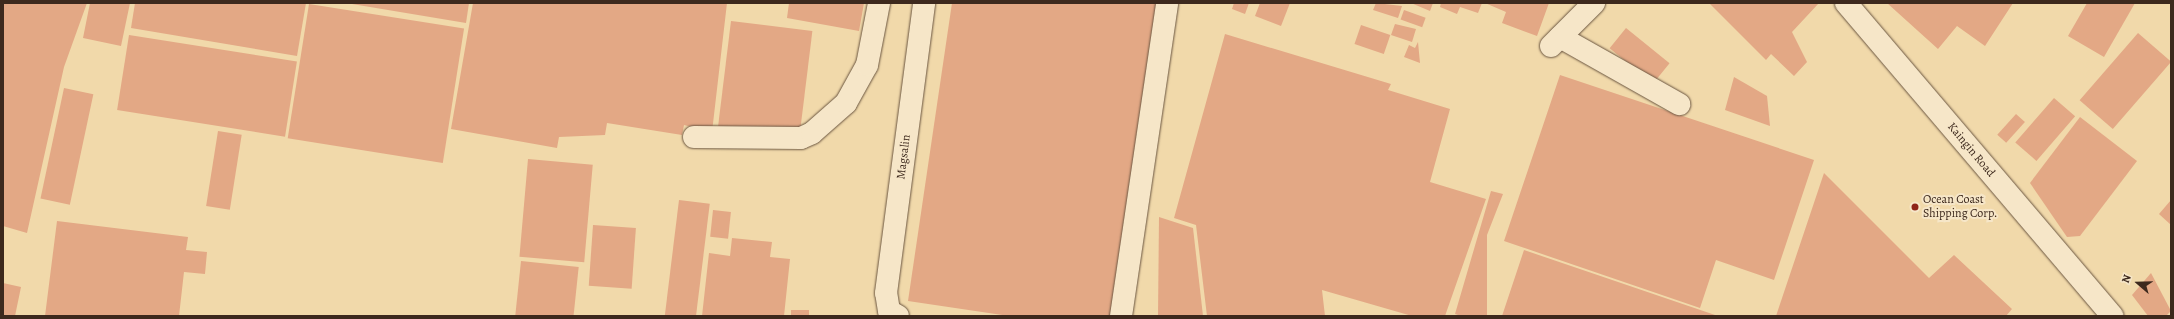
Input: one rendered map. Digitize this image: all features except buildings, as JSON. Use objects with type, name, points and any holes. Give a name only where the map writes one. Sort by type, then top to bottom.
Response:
[{"type":"street","points":[[694,137],[801,138],[812,133],[846,103],[867,65],[879,3]]},
{"type":"street","name":"Magsalin","points":[[893,313],[886,293],[924,3]]},
{"type":"street","points":[[1121,316],[1167,3]]},
{"type":"street","points":[[1594,3],[1555,42],[1679,104]]},
{"type":"street","name":"Kaingin Road","points":[[1846,3],[2112,316]]},
{"type":"place","name":"Ocean Coast Shipping Corp.","points":[[1915,207]]}]
